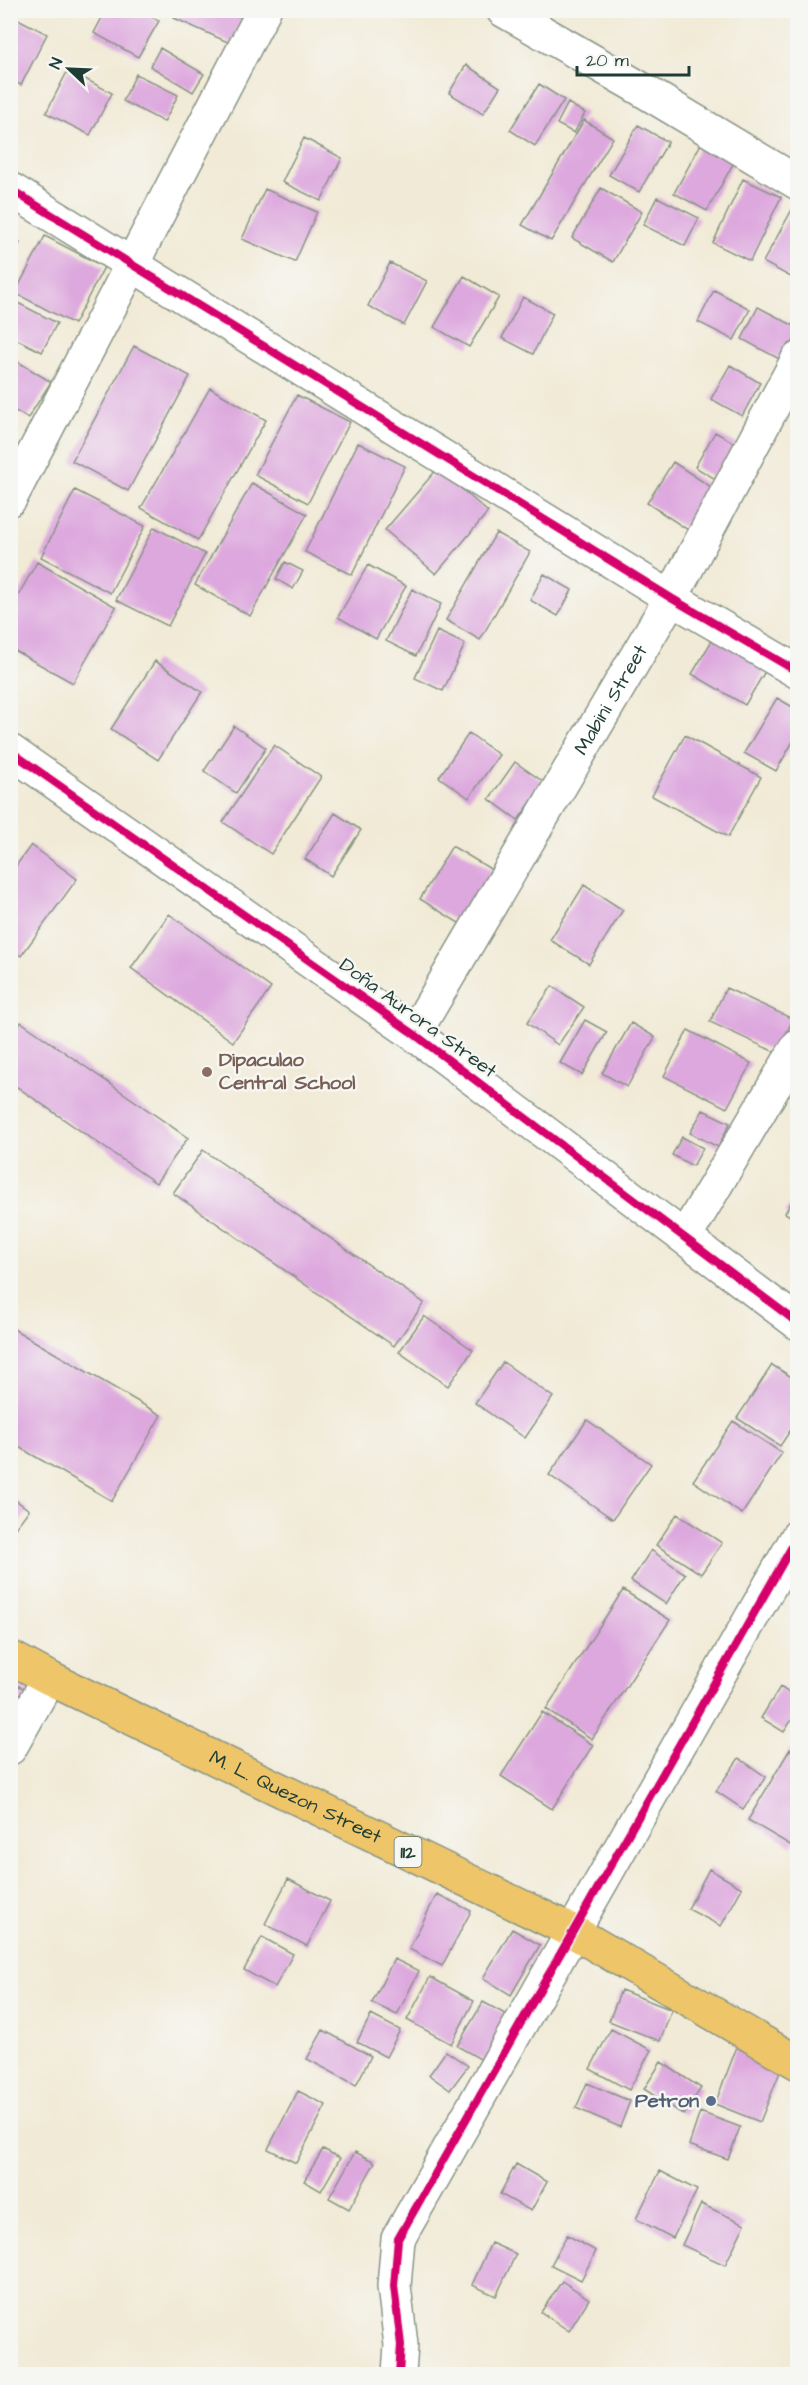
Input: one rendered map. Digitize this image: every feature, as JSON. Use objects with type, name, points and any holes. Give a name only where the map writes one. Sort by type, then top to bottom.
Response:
[{"type":"main road","name":"M. L. Quezon Street","points":[[10,1657],[572,1931],[798,2063]]},
{"type":"street","points":[[10,499],[264,10]]},
{"type":"street","points":[[503,10],[798,183]]},
{"type":"street","points":[[10,189],[671,598],[798,672]]},
{"type":"street","name":"Mabini Street","points":[[414,1034],[671,598],[798,359]]},
{"type":"street","name":"Doña Aurora Street","points":[[10,751],[414,1034],[798,1323]]},
{"type":"street","points":[[685,1237],[798,1046]]},
{"type":"street","points":[[399,2374],[401,2345],[394,2286],[398,2239],[798,1536]]},
{"type":"street","points":[[10,1748],[49,1678]]},
{"type":"building","points":[[106,10],[140,10],[159,21],[138,57],[94,33]]},
{"type":"building","points":[[177,10],[225,10],[243,18],[232,44],[174,18]]},
{"type":"building","points":[[18,19],[47,34],[21,85],[10,80],[10,32]]},
{"type":"building","points":[[160,48],[204,74],[193,92],[150,66]]},
{"type":"building","points":[[466,65],[500,87],[483,114],[449,93]]},
{"type":"building","points":[[68,70],[112,93],[90,135],[46,113]]},
{"type":"building","points":[[136,74],[178,95],[164,122],[123,101]]},
{"type":"building","points":[[539,84],[564,100],[535,146],[510,130]]},
{"type":"building","points":[[568,103],[585,113],[574,133],[557,124]]},
{"type":"building","points":[[584,120],[613,138],[551,241],[522,225]]},
{"type":"building","points":[[638,125],[668,142],[639,192],[609,175]]},
{"type":"building","points":[[304,138],[342,158],[321,201],[282,182]]},
{"type":"building","points":[[701,144],[734,162],[707,211],[674,193]]},
{"type":"building","points":[[743,179],[781,197],[750,261],[713,243]]},
{"type":"building","points":[[601,188],[642,212],[613,262],[572,238]]},
{"type":"building","points":[[265,189],[317,212],[295,262],[242,239]]},
{"type":"building","points":[[657,197],[699,218],[685,246],[643,225]]},
{"type":"building","points":[[798,199],[798,281],[763,262]]},
{"type":"building","points":[[45,236],[104,267],[74,324],[15,293]]},
{"type":"building","points":[[10,238],[20,243],[10,262]]},
{"type":"building","points":[[390,263],[427,281],[404,325],[368,306]]},
{"type":"building","points":[[464,276],[499,297],[469,347],[434,327]]},
{"type":"building","points":[[714,290],[750,309],[734,340],[698,322]]},
{"type":"building","points":[[523,297],[553,313],[533,354],[502,338]]},
{"type":"building","points":[[14,301],[57,323],[42,352],[10,336],[10,308]]},
{"type":"building","points":[[758,307],[798,328],[798,333],[783,361],[742,339]]},
{"type":"building","points":[[134,346],[190,376],[128,491],[72,461]]},
{"type":"building","points":[[10,357],[51,382],[28,418],[10,408]]},
{"type":"building","points":[[730,365],[760,383],[742,416],[711,399]]},
{"type":"building","points":[[210,388],[266,420],[198,540],[141,508]]},
{"type":"building","points":[[297,395],[350,422],[308,503],[255,475]]},
{"type":"building","points":[[715,432],[738,445],[717,480],[695,467]]},
{"type":"building","points":[[358,443],[405,466],[352,575],[305,552]]},
{"type":"building","points":[[673,462],[717,491],[691,532],[647,503]]},
{"type":"building","points":[[438,468],[488,512],[436,574],[385,530]]},
{"type":"building","points":[[252,483],[307,514],[250,616],[195,585]]},
{"type":"building","points":[[75,490],[145,526],[110,593],[41,557]]},
{"type":"building","points":[[154,527],[205,554],[168,626],[116,600]]},
{"type":"building","points":[[496,533],[530,552],[480,640],[446,620]]},
{"type":"building","points":[[37,562],[116,607],[73,683],[10,648],[10,610]]},
{"type":"building","points":[[285,562],[303,571],[293,589],[276,579]]},
{"type":"building","points":[[368,565],[406,586],[376,639],[338,617]]},
{"type":"building","points":[[544,574],[572,590],[558,616],[530,600]]},
{"type":"building","points":[[412,589],[441,604],[416,656],[386,641]]},
{"type":"building","points":[[437,631],[465,644],[443,691],[415,678]]},
{"type":"building","points":[[714,637],[767,668],[745,705],[692,674]]},
{"type":"building","points":[[155,661],[202,692],[158,760],[111,729]]},
{"type":"building","points":[[777,698],[798,710],[798,733],[776,771],[744,753]]},
{"type":"building","points":[[234,726],[266,748],[236,793],[204,771]]},
{"type":"building","points":[[469,733],[499,755],[469,798],[439,777]]},
{"type":"building","points":[[685,735],[761,777],[728,837],[652,796]]},
{"type":"building","points":[[274,745],[321,777],[271,854],[223,822]]},
{"type":"building","points":[[515,762],[545,783],[518,820],[489,799]]},
{"type":"building","points":[[335,813],[361,830],[331,876],[305,859]]},
{"type":"building","points":[[31,845],[77,879],[21,956],[10,948],[10,874]]},
{"type":"building","points":[[452,846],[494,871],[462,925],[420,899]]},
{"type":"building","points":[[584,885],[623,910],[589,964],[550,940]]},
{"type":"building","points":[[169,914],[271,988],[233,1042],[131,968]]},
{"type":"building","points":[[552,986],[584,1007],[558,1045],[527,1023]]},
{"type":"building","points":[[726,988],[793,1019],[777,1053],[710,1022]]},
{"type":"building","points":[[585,1020],[607,1032],[582,1075],[560,1063]]},
{"type":"building","points":[[21,1022],[188,1138],[156,1183],[10,1082],[10,1038]]},
{"type":"building","points":[[631,1023],[655,1037],[627,1087],[602,1073]]},
{"type":"building","points":[[688,1030],[751,1063],[727,1108],[664,1076]]},
{"type":"building","points":[[703,1110],[730,1123],[718,1147],[690,1133]]},
{"type":"building","points":[[682,1137],[703,1148],[693,1166],[672,1155]]},
{"type":"building","points":[[203,1150],[424,1303],[394,1346],[173,1193]]},
{"type":"building","points":[[798,1191],[798,1221],[785,1213]]},
{"type":"building","points":[[424,1316],[473,1350],[448,1386],[399,1352]]},
{"type":"building","points":[[10,1327],[161,1415],[112,1501],[10,1442]]},
{"type":"building","points":[[503,1362],[553,1397],[525,1438],[475,1403]]},
{"type":"building","points":[[772,1365],[798,1381],[798,1419],[780,1446],[737,1418]]},
{"type":"building","points":[[587,1420],[651,1464],[613,1519],[549,1475]]},
{"type":"building","points":[[733,1421],[782,1453],[742,1514],[693,1481]]},
{"type":"building","points":[[10,1496],[29,1510],[10,1535]]},
{"type":"building","points":[[677,1514],[722,1543],[701,1574],[656,1545]]},
{"type":"building","points":[[651,1550],[685,1574],[666,1604],[631,1581]]},
{"type":"building","points":[[623,1590],[670,1620],[592,1739],[546,1709]]},
{"type":"building","points":[[10,1682],[32,1692],[22,1714],[10,1708]]},
{"type":"building","points":[[780,1687],[798,1698],[798,1710],[784,1732],[761,1718]]},
{"type":"building","points":[[542,1712],[593,1745],[552,1809],[501,1776]]},
{"type":"building","points":[[790,1749],[798,1754],[798,1837],[792,1846],[748,1820]]},
{"type":"building","points":[[739,1758],[766,1777],[743,1809],[716,1791]]},
{"type":"building","points":[[709,1869],[742,1888],[721,1926],[688,1909]]},
{"type":"building","points":[[288,1879],[330,1901],[307,1946],[265,1924]]},
{"type":"building","points":[[437,1894],[471,1911],[442,1966],[409,1949]]},
{"type":"building","points":[[512,1929],[540,1945],[511,1995],[483,1978]]},
{"type":"building","points":[[262,1937],[293,1954],[275,1987],[244,1970]]},
{"type":"building","points":[[394,1959],[419,1971],[397,2015],[372,2003]]},
{"type":"building","points":[[430,1977],[474,2001],[451,2044],[407,2020]]},
{"type":"building","points":[[621,1990],[672,2010],[660,2041],[609,2021]]},
{"type":"building","points":[[483,2002],[516,2020],[491,2065],[457,2046]]},
{"type":"building","points":[[371,2015],[400,2030],[386,2057],[357,2042]]},
{"type":"building","points":[[611,2029],[651,2050],[629,2090],[590,2069]]},
{"type":"building","points":[[323,2030],[371,2056],[356,2085],[307,2059]]},
{"type":"building","points":[[738,2044],[784,2062],[760,2122],[715,2104]]},
{"type":"building","points":[[446,2051],[468,2066],[450,2090],[429,2075]]},
{"type":"building","points":[[661,2062],[701,2088],[684,2115],[644,2089]]},
{"type":"building","points":[[587,2083],[630,2101],[620,2127],[576,2108]]},
{"type":"building","points":[[298,2091],[326,2105],[296,2163],[268,2149]]},
{"type":"building","points":[[700,2112],[740,2127],[728,2159],[689,2145]]},
{"type":"building","points":[[323,2149],[340,2158],[321,2191],[304,2181]]},
{"type":"building","points":[[355,2152],[375,2162],[349,2209],[329,2198]]},
{"type":"building","points":[[516,2164],[547,2182],[531,2211],[500,2194]]},
{"type":"building","points":[[660,2171],[697,2190],[673,2238],[636,2219]]},
{"type":"building","points":[[701,2204],[745,2224],[725,2265],[682,2245]]},
{"type":"building","points":[[567,2235],[596,2251],[581,2280],[551,2265]]},
{"type":"building","points":[[491,2243],[516,2254],[496,2296],[472,2285]]},
{"type":"building","points":[[562,2281],[589,2299],[569,2331],[541,2312]]},
{"type":"cycle path","points":[[10,189],[671,598],[798,672]]},
{"type":"cycle path","points":[[10,751],[414,1034],[798,1323]]},
{"type":"cycle path","points":[[399,2374],[401,2345],[394,2286],[398,2239],[798,1536]]},
{"type":"place","name":"Dipaculao Central School","points":[[207,1072]]},
{"type":"place","name":"Petron","points":[[711,2101]]}]
